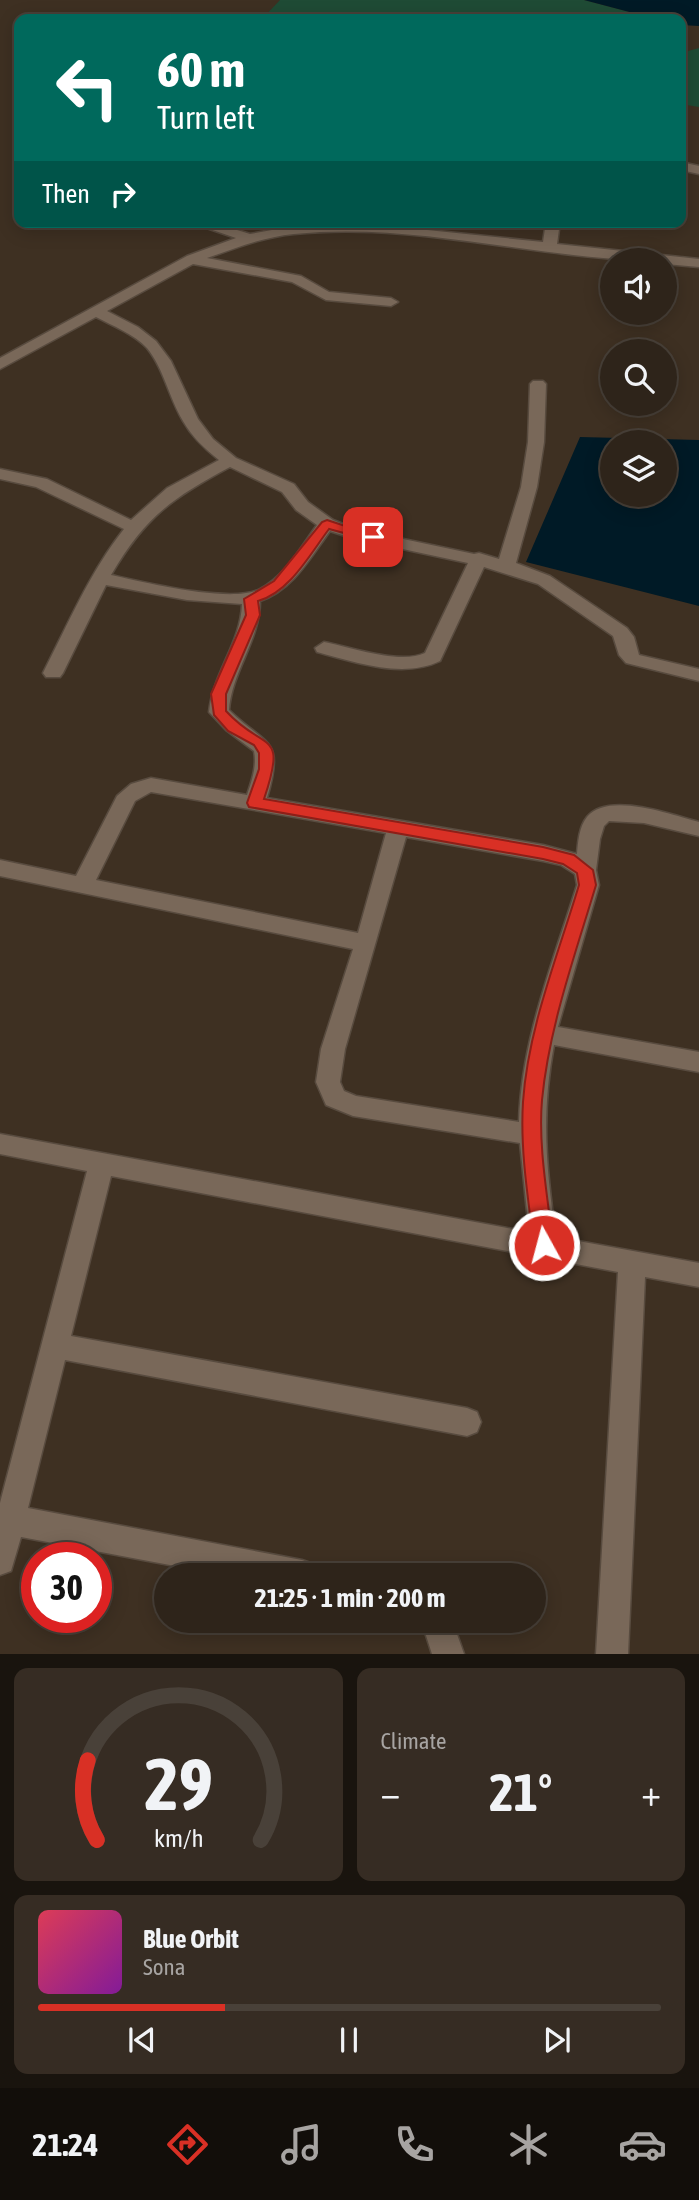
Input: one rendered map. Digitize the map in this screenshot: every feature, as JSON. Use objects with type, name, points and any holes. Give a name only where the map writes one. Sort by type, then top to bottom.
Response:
[{"type":"street","points":[[216,228],[249,238]]},
{"type":"street","points":[[549,248],[552,228]]},
{"type":"street","points":[[0,364],[192,259],[249,238],[294,230],[369,229],[699,263]]},
{"type":"street","points":[[192,259],[296,279],[326,296],[391,302]]},
{"type":"street","points":[[97,312],[133,330],[151,344],[163,361],[190,420],[207,442],[230,461],[288,488],[302,506],[327,524],[351,533],[479,558],[544,580],[620,632],[625,637],[628,655],[633,659],[699,675]]},
{"type":"street","points":[[506,566],[529,487],[536,442],[538,384]]},
{"type":"street","points":[[53,673],[102,579],[134,527],[158,502],[230,461]]},
{"type":"street","points":[[0,474],[41,483],[134,527]]},
{"type":"street","points":[[102,579],[195,594],[251,599],[264,595],[279,583],[327,524]]},
{"type":"street","points":[[324,648],[409,664],[428,662],[433,657],[479,558]]},
{"type":"street","points":[[251,599],[253,615],[219,694],[219,712],[233,728],[259,742],[267,753],[267,769],[255,803]]},
{"type":"street","points":[[82,886],[127,796],[151,785],[543,853],[568,859],[585,870]]},
{"type":"street","points":[[544,1245],[533,1101],[544,1034],[588,885],[585,870],[594,823],[603,814],[617,811],[699,829]]},
{"type":"street","points":[[398,827],[333,1049],[328,1082],[335,1098],[353,1106],[534,1135]]},
{"type":"street","points":[[0,869],[366,943]]},
{"type":"street","points":[[544,1034],[699,1062]]},
{"type":"street","points":[[0,1144],[699,1275]]},
{"type":"street","points":[[0,1560],[102,1163]]},
{"type":"street","points":[[612,1654],[632,1262]]},
{"type":"street","points":[[56,1346],[467,1422]]},
{"type":"street","points":[[12,1520],[239,1563]]},
{"type":"street","points":[[442,1633],[448,1654]]},
{"type":"green space","points":[[280,0],[584,0],[637,14],[267,14]]},
{"type":"green space","points":[[699,48],[699,107],[686,105],[686,52]]},
{"type":"water","points":[[584,0],[699,0],[699,26],[686,25],[686,14],[637,14]]},
{"type":"water","points":[[580,437],[600,438],[600,507],[677,507],[677,439],[699,440],[699,606],[526,562]]},
{"type":"route","points":[[373,537],[351,533],[327,524],[279,583],[264,595],[251,599],[253,615],[219,694],[219,712],[233,728],[259,742],[267,753],[267,769],[255,803],[543,853],[568,859],[585,870],[588,885],[544,1034],[533,1101],[535,1170],[544,1245]]}]
